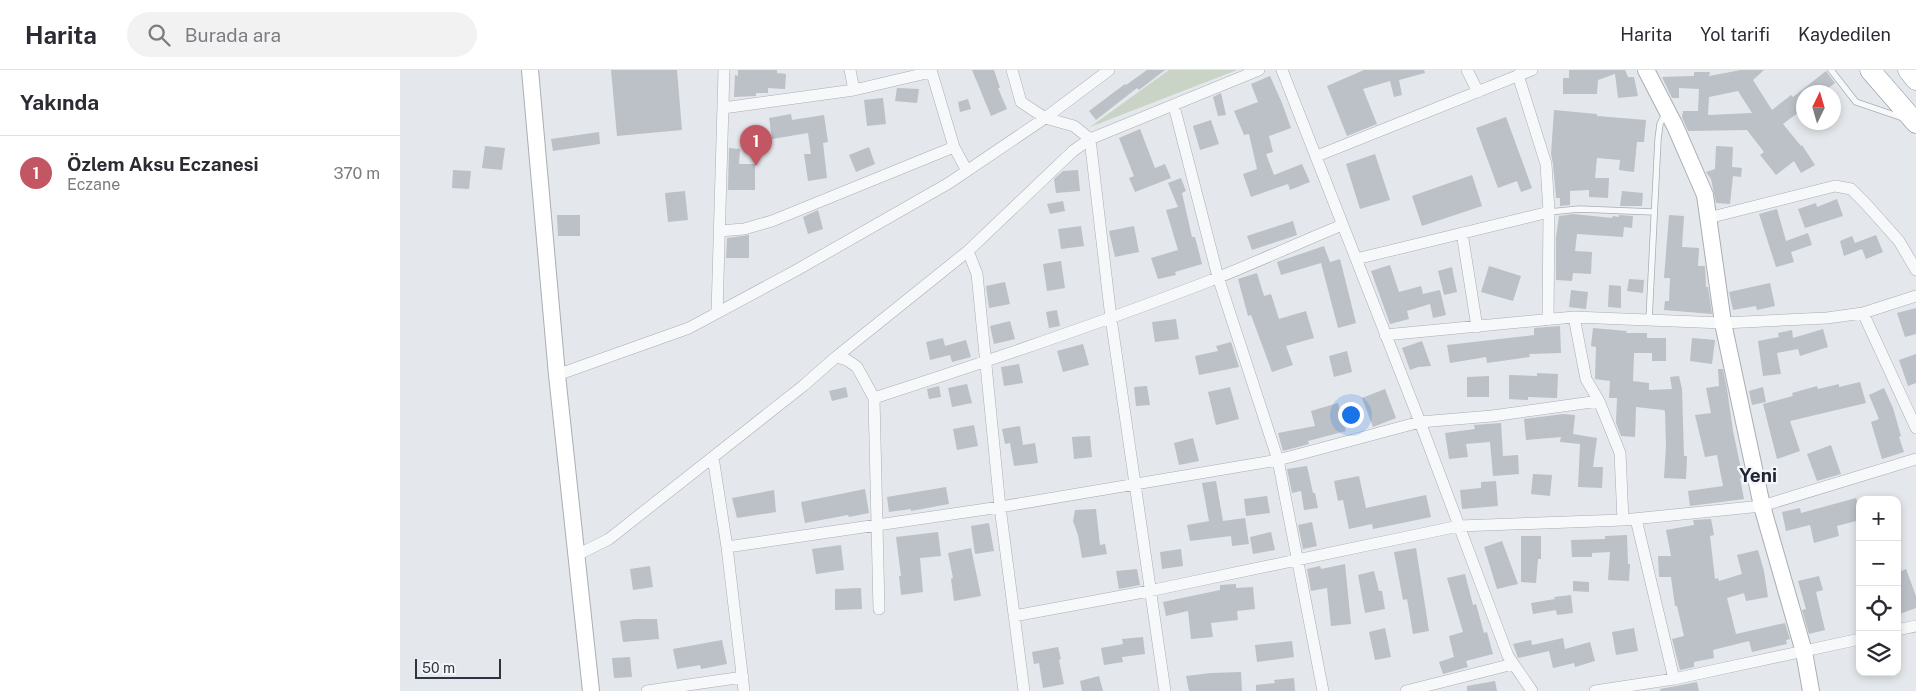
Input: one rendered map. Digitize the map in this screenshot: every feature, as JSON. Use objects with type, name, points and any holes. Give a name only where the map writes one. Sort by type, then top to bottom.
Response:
[{"type":"highway","points":[[1870,70],[1916,122]]},
{"type":"highway","points":[[1908,70],[1916,80]]},
{"type":"street","points":[[530,70],[557,375],[591,691]]},
{"type":"street","points":[[717,313],[724,70]]},
{"type":"street","points":[[850,70],[854,90]]},
{"type":"street","points":[[1012,70],[1021,102],[1045,118],[1074,126],[1090,139],[1111,318],[1165,691]]},
{"type":"street","points":[[557,375],[689,328],[821,256],[949,183],[1045,118],[1109,70]]},
{"type":"street","points":[[577,555],[609,539],[803,386],[836,357],[968,251],[1073,151],[1090,139],[1259,70]]},
{"type":"street","points":[[1282,70],[1420,422],[1508,656],[1532,691]]},
{"type":"street","points":[[1467,70],[1478,92]]},
{"type":"street","points":[[1317,156],[1532,70]]},
{"type":"street","points":[[1646,70],[1705,195],[1723,323],[1762,506],[1804,652],[1811,691]]},
{"type":"street","points":[[723,108],[854,90],[931,71],[954,148],[967,171]]},
{"type":"street","points":[[1518,76],[1546,164],[1549,212],[1548,320]]},
{"type":"street","points":[[1174,106],[1218,277],[1278,460],[1323,691]]},
{"type":"street","points":[[719,231],[744,229],[772,221],[954,148]]},
{"type":"street","points":[[1708,218],[1835,186],[1852,189],[1899,242],[1916,270]]},
{"type":"street","points":[[1356,259],[1549,212]]},
{"type":"street","points":[[874,398],[987,362],[1111,318],[1218,277],[1342,224]]},
{"type":"street","points":[[1462,233],[1477,327]]},
{"type":"street","points":[[968,251],[977,274],[1000,507],[1024,691]]},
{"type":"street","points":[[1385,335],[1574,317],[1723,323],[1827,318],[1863,313],[1916,296]]},
{"type":"street","points":[[1863,313],[1916,428]]},
{"type":"street","points":[[1574,317],[1586,380],[1599,401],[1620,452],[1623,520]]},
{"type":"street","points":[[836,357],[847,360],[857,367],[874,398],[879,609]]},
{"type":"street","points":[[727,547],[1000,507],[1278,460],[1420,422],[1492,416],[1599,401]]},
{"type":"street","points":[[713,457],[727,547],[744,691]]},
{"type":"street","points":[[1014,616],[1297,561],[1459,526],[1623,520],[1762,506],[1916,459]]},
{"type":"street","points":[[1636,519],[1674,679]]},
{"type":"street","points":[[1901,629],[1916,626]]},
{"type":"street","points":[[1595,691],[1674,679],[1856,640]]},
{"type":"street","points":[[1406,691],[1513,664]]},
{"type":"street","points":[[647,691],[743,677]]},
{"type":"lane","points":[[1830,70],[1856,102],[1916,122]]},
{"type":"lane","points":[[1649,320],[1658,139],[1660,124],[1667,111]]},
{"type":"lane","points":[[1549,212],[1579,209],[1654,212]]},
{"type":"green space","points":[[1169,70],[1237,70],[1090,127]]},
{"type":"building","points":[[611,70],[677,70],[682,130],[617,136]]},
{"type":"building","points":[[738,70],[777,70],[777,73],[786,74],[785,89],[768,88],[768,93],[756,93],[756,96],[734,97],[735,75],[738,76]]},
{"type":"building","points":[[972,70],[994,70],[1000,88],[998,88],[1007,109],[991,116]]},
{"type":"building","points":[[1147,70],[1165,70],[1139,90],[1137,88],[1096,120],[1089,111]]},
{"type":"building","points":[[1364,70],[1424,70],[1425,73],[1399,80],[1402,95],[1394,97],[1390,81],[1363,89],[1377,124],[1347,136],[1327,86]]},
{"type":"building","points":[[1569,70],[1625,70],[1628,77],[1634,77],[1638,96],[1618,98],[1615,74],[1598,80],[1597,94],[1563,94],[1563,78],[1569,78]]},
{"type":"building","points":[[1741,70],[1764,70],[1753,80],[1772,110],[1791,95],[1793,97],[1796,95],[1796,114],[1783,124],[1802,145],[1815,165],[1801,173],[1794,161],[1776,175],[1760,155],[1764,152],[1747,130],[1688,131],[1682,117],[1683,111],[1698,111],[1699,89],[1679,88],[1679,98],[1672,98],[1662,77],[1694,76],[1694,72],[1710,72],[1709,76]],"holes":[[[1738,91],[1752,113],[1708,115],[1709,97]]]},
{"type":"building","points":[[1826,71],[1835,83],[1832,85],[1808,85]]},
{"type":"building","points":[[1270,76],[1291,128],[1269,136],[1273,152],[1266,154],[1274,175],[1302,164],[1310,182],[1290,190],[1288,184],[1251,197],[1243,174],[1257,169],[1249,134],[1244,135],[1234,111],[1258,102],[1251,84]]},
{"type":"building","points":[[897,88],[919,89],[917,103],[895,101]]},
{"type":"building","points":[[1221,93],[1226,115],[1218,116],[1213,97]]},
{"type":"building","points":[[883,98],[886,124],[867,126],[864,100]]},
{"type":"building","points":[[968,99],[971,109],[960,112],[958,102]]},
{"type":"building","points":[[1554,110],[1646,120],[1644,142],[1637,142],[1634,172],[1619,170],[1620,160],[1597,158],[1595,178],[1609,178],[1608,198],[1589,197],[1589,190],[1570,191],[1570,205],[1560,206],[1560,198],[1556,198],[1551,154]]},
{"type":"building","points":[[791,114],[792,120],[824,115],[828,142],[823,143],[827,178],[808,181],[804,154],[811,154],[808,133],[772,139],[769,118]]},
{"type":"building","points":[[1506,117],[1532,188],[1521,192],[1517,181],[1498,188],[1476,128]]},
{"type":"building","points":[[1211,120],[1219,144],[1200,150],[1193,126]]},
{"type":"building","points":[[1140,129],[1155,168],[1165,164],[1171,178],[1135,192],[1129,178],[1134,176],[1119,138]]},
{"type":"building","points":[[599,132],[600,144],[553,151],[551,139]]},
{"type":"building","points":[[485,146],[505,148],[502,170],[482,168]]},
{"type":"building","points":[[1716,146],[1733,147],[1732,167],[1742,168],[1741,177],[1733,176],[1730,204],[1716,203],[1711,179],[1706,172],[1715,169]]},
{"type":"building","points":[[869,147],[875,164],[856,172],[849,155]]},
{"type":"building","points":[[729,148],[740,149],[739,164],[755,164],[755,190],[728,190]]},
{"type":"building","points":[[1375,154],[1390,200],[1360,209],[1346,164]]},
{"type":"building","points":[[453,170],[471,171],[469,189],[452,188]]},
{"type":"building","points":[[1078,170],[1080,191],[1056,193],[1054,179],[1063,171]]},
{"type":"building","points":[[1472,175],[1482,206],[1422,226],[1412,196]]},
{"type":"building","points":[[1181,178],[1186,191],[1182,193],[1192,237],[1195,237],[1202,264],[1175,272],[1176,275],[1158,279],[1151,258],[1178,250],[1166,210],[1178,207],[1168,183]]},
{"type":"building","points":[[685,191],[688,220],[668,222],[665,193]]},
{"type":"building","points":[[1622,191],[1643,193],[1642,206],[1620,206]]},
{"type":"building","points":[[1837,199],[1843,216],[1805,228],[1798,209],[1816,203],[1817,207]]},
{"type":"building","points":[[1063,201],[1065,211],[1050,214],[1047,204]]},
{"type":"building","points":[[1777,209],[1786,241],[1808,233],[1812,245],[1791,252],[1794,262],[1776,267],[1759,214]]},
{"type":"building","points":[[818,210],[823,229],[808,234],[803,217]]},
{"type":"building","points":[[1573,214],[1612,218],[1613,216],[1619,217],[1619,215],[1633,216],[1632,228],[1624,227],[1623,237],[1577,234],[1575,251],[1592,252],[1591,274],[1573,273],[1572,281],[1556,280],[1556,237],[1559,216]]},
{"type":"building","points":[[557,215],[580,215],[580,236],[558,236]]},
{"type":"building","points":[[1669,215],[1684,216],[1682,247],[1699,248],[1698,266],[1705,266],[1706,287],[1708,287],[1712,314],[1664,310],[1665,301],[1669,301],[1670,278],[1664,278]]},
{"type":"building","points":[[1293,221],[1297,235],[1252,250],[1247,236]]},
{"type":"building","points":[[1081,226],[1084,246],[1061,249],[1058,229]]},
{"type":"building","points":[[1134,226],[1139,252],[1115,257],[1109,231]]},
{"type":"building","points":[[749,235],[749,258],[726,258],[727,238]]},
{"type":"building","points":[[1876,235],[1883,252],[1866,259],[1862,249],[1844,256],[1840,241],[1852,236],[1855,243]]},
{"type":"building","points":[[1324,246],[1330,262],[1340,259],[1356,323],[1338,328],[1321,263],[1281,275],[1277,262]]},
{"type":"building","points":[[1061,261],[1065,288],[1047,291],[1043,264]]},
{"type":"building","points":[[1390,265],[1399,292],[1421,286],[1423,294],[1440,290],[1446,315],[1433,318],[1430,304],[1407,311],[1409,319],[1390,324],[1371,271]]},
{"type":"building","points":[[1489,266],[1521,276],[1513,301],[1481,292]]},
{"type":"building","points":[[1452,267],[1457,292],[1444,295],[1438,271]]},
{"type":"building","points":[[1257,273],[1264,296],[1271,294],[1279,319],[1306,311],[1314,338],[1286,346],[1293,365],[1272,372],[1251,315],[1248,316],[1238,279]]},
{"type":"building","points":[[1629,279],[1644,280],[1643,293],[1627,291]]},
{"type":"building","points":[[1005,282],[1010,304],[989,308],[986,286]]},
{"type":"building","points":[[1770,283],[1775,306],[1757,310],[1756,306],[1733,310],[1729,292]]},
{"type":"building","points":[[1609,285],[1621,286],[1621,308],[1608,307]]},
{"type":"building","points":[[1571,290],[1588,292],[1586,309],[1569,307]]},
{"type":"building","points":[[1916,308],[1916,334],[1905,337],[1897,313]]},
{"type":"building","points":[[1057,310],[1060,326],[1049,328],[1046,312]]},
{"type":"building","points":[[1176,319],[1179,339],[1155,342],[1152,322]]},
{"type":"building","points":[[1010,321],[1015,339],[994,344],[990,326]]},
{"type":"building","points":[[1560,326],[1561,353],[1529,354],[1530,357],[1487,363],[1486,357],[1450,363],[1447,345],[1534,335],[1534,328]]},
{"type":"building","points":[[1593,328],[1627,331],[1626,333],[1647,333],[1647,338],[1666,338],[1666,361],[1652,361],[1652,353],[1634,353],[1633,381],[1649,383],[1649,390],[1672,389],[1670,377],[1679,376],[1682,389],[1684,456],[1687,456],[1686,479],[1664,478],[1666,446],[1665,411],[1636,407],[1635,437],[1621,436],[1616,423],[1617,398],[1609,398],[1610,381],[1595,379],[1596,347],[1591,346]]},
{"type":"building","points":[[1823,329],[1828,347],[1800,356],[1798,349],[1777,353],[1781,374],[1763,376],[1758,341],[1779,337],[1778,333],[1792,330],[1793,338]]},
{"type":"building","points":[[943,338],[945,346],[966,340],[971,357],[952,362],[950,355],[930,360],[926,342]]},
{"type":"building","points":[[1692,338],[1715,340],[1712,364],[1690,361]]},
{"type":"building","points":[[1422,341],[1431,366],[1410,370],[1402,348]]},
{"type":"building","points":[[1231,342],[1239,367],[1199,375],[1195,356],[1218,351],[1216,346]]},
{"type":"building","points":[[1083,344],[1089,365],[1063,372],[1057,351]]},
{"type":"building","points":[[1347,351],[1352,372],[1334,377],[1329,356]]},
{"type":"building","points":[[1916,354],[1916,383],[1908,386],[1899,360]]},
{"type":"building","points":[[1019,364],[1023,383],[1004,386],[1001,367]]},
{"type":"building","points":[[1718,369],[1723,369],[1727,389],[1733,431],[1743,478],[1740,478],[1744,499],[1690,506],[1688,491],[1723,486],[1717,455],[1705,457],[1695,415],[1711,413],[1706,388],[1719,386]]},
{"type":"building","points":[[1537,373],[1558,374],[1557,398],[1528,397],[1528,400],[1509,399],[1509,375],[1537,376]]},
{"type":"building","points":[[1489,376],[1489,397],[1467,397],[1467,377]]},
{"type":"building","points":[[1860,382],[1866,403],[1790,421],[1800,451],[1777,459],[1763,404],[1793,396],[1792,393],[1817,386],[1818,389]]},
{"type":"building","points":[[967,384],[972,403],[952,407],[948,388]]},
{"type":"building","points":[[939,386],[941,397],[929,399],[927,389]]},
{"type":"building","points":[[1147,386],[1150,405],[1136,406],[1134,387]]},
{"type":"building","points":[[846,387],[848,397],[832,401],[829,391]]},
{"type":"building","points":[[1230,387],[1239,419],[1216,425],[1208,392]]},
{"type":"building","points":[[1763,387],[1766,402],[1752,405],[1749,391]]},
{"type":"building","points":[[1884,388],[1893,408],[1904,452],[1882,459],[1871,422],[1879,419],[1869,395]]},
{"type":"building","points":[[1385,389],[1396,418],[1373,427],[1362,398]]},
{"type":"building","points":[[1338,403],[1346,431],[1308,441],[1309,444],[1283,451],[1278,433],[1315,426],[1311,411]]},
{"type":"building","points":[[1563,414],[1575,415],[1573,434],[1597,438],[1593,467],[1603,467],[1602,488],[1578,487],[1580,444],[1560,442],[1561,437],[1526,440],[1524,419]]},
{"type":"building","points":[[1501,423],[1503,456],[1518,455],[1519,474],[1493,476],[1490,442],[1466,444],[1468,457],[1449,459],[1445,433],[1475,429],[1474,425]]},
{"type":"building","points":[[974,425],[978,446],[957,450],[953,429]]},
{"type":"building","points":[[1020,426],[1023,445],[1035,443],[1038,463],[1014,466],[1010,443],[1005,444],[1002,429]]},
{"type":"building","points":[[1090,436],[1092,457],[1074,459],[1072,437]]},
{"type":"building","points":[[1193,438],[1199,461],[1179,465],[1174,443]]},
{"type":"building","points":[[1831,445],[1841,474],[1817,481],[1807,454]]},
{"type":"building","points":[[1307,466],[1318,508],[1304,510],[1301,491],[1292,493],[1287,469]]},
{"type":"building","points":[[1533,474],[1552,475],[1550,496],[1531,494]]},
{"type":"building","points":[[1359,476],[1366,508],[1426,495],[1431,517],[1373,529],[1372,524],[1349,529],[1343,500],[1338,501],[1334,481]]},
{"type":"building","points":[[1216,481],[1223,521],[1245,518],[1249,544],[1232,546],[1231,536],[1190,541],[1187,525],[1209,521],[1202,483]]},
{"type":"building","points":[[1496,481],[1498,506],[1462,509],[1460,490],[1481,488],[1481,482]]},
{"type":"building","points":[[946,487],[949,504],[911,511],[911,509],[889,512],[887,497]]},
{"type":"building","points":[[865,489],[869,513],[805,523],[801,502]]},
{"type":"building","points":[[774,490],[776,512],[737,518],[732,498]]},
{"type":"building","points":[[1267,496],[1270,513],[1246,516],[1244,499]]},
{"type":"building","points":[[1856,498],[1856,521],[1837,526],[1839,536],[1814,543],[1810,525],[1786,531],[1782,512],[1800,508],[1801,513]]},
{"type":"building","points":[[1096,509],[1100,545],[1105,544],[1107,554],[1082,558],[1078,535],[1073,521],[1075,510]]},
{"type":"building","points":[[1711,519],[1714,535],[1710,536],[1715,579],[1718,578],[1719,581],[1742,574],[1737,555],[1758,550],[1764,571],[1768,597],[1746,601],[1744,593],[1727,598],[1736,634],[1785,623],[1790,639],[1786,640],[1787,644],[1752,652],[1749,641],[1713,650],[1714,658],[1694,662],[1694,667],[1680,670],[1672,639],[1684,636],[1677,606],[1675,606],[1671,577],[1659,577],[1658,556],[1671,556],[1666,530],[1694,525],[1693,520]]},
{"type":"building","points":[[1312,522],[1317,546],[1303,549],[1298,525]]},
{"type":"building","points":[[989,523],[994,551],[975,554],[971,526]]},
{"type":"building","points":[[938,532],[941,556],[920,558],[923,592],[901,595],[899,576],[901,576],[896,537]]},
{"type":"building","points":[[1271,532],[1275,550],[1253,554],[1250,537]]},
{"type":"building","points":[[1627,535],[1628,564],[1630,564],[1629,581],[1608,580],[1610,552],[1592,553],[1592,557],[1572,557],[1571,540],[1605,539],[1605,536]]},
{"type":"building","points":[[1521,536],[1541,536],[1541,559],[1538,559],[1536,583],[1521,582]]},
{"type":"building","points":[[1502,541],[1518,584],[1497,589],[1484,547]]},
{"type":"building","points":[[841,545],[844,570],[816,574],[812,549]]},
{"type":"building","points":[[971,548],[981,596],[954,601],[951,579],[953,578],[948,553]]},
{"type":"building","points":[[1416,548],[1429,631],[1413,634],[1407,599],[1403,600],[1394,552]]},
{"type":"building","points":[[1181,549],[1183,566],[1162,569],[1160,552]]},
{"type":"building","points":[[1345,564],[1351,624],[1331,626],[1327,588],[1311,591],[1307,569],[1320,566],[1321,569]]},
{"type":"building","points":[[650,566],[653,587],[633,590],[630,569]]},
{"type":"building","points":[[1137,569],[1140,585],[1119,589],[1116,571]]},
{"type":"building","points":[[1906,569],[1916,596],[1916,608],[1901,614],[1901,586],[1901,571]]},
{"type":"building","points":[[1374,571],[1379,591],[1382,591],[1385,609],[1365,613],[1358,575]]},
{"type":"building","points":[[1465,574],[1473,605],[1476,604],[1484,633],[1487,632],[1493,654],[1466,661],[1468,667],[1443,674],[1439,662],[1454,657],[1449,636],[1463,632],[1447,578]]},
{"type":"building","points":[[1819,576],[1823,590],[1816,592],[1825,630],[1809,634],[1802,610],[1806,609],[1798,581]]},
{"type":"building","points":[[1573,581],[1589,582],[1589,592],[1573,591]]},
{"type":"building","points":[[1236,584],[1236,588],[1253,587],[1255,609],[1237,611],[1238,620],[1211,623],[1213,637],[1191,639],[1188,611],[1166,616],[1163,602],[1220,590],[1220,585]]},
{"type":"building","points":[[861,588],[862,609],[835,610],[835,589]]},
{"type":"building","points":[[1571,595],[1573,613],[1557,615],[1556,610],[1533,614],[1531,603]]},
{"type":"building","points":[[657,619],[659,639],[623,642],[620,621]]},
{"type":"building","points":[[1385,628],[1391,657],[1375,660],[1369,632]]},
{"type":"building","points":[[1634,628],[1638,651],[1616,655],[1612,632]]},
{"type":"building","points":[[1143,637],[1145,654],[1122,657],[1123,662],[1104,665],[1101,648],[1123,644],[1122,639]]},
{"type":"building","points":[[1563,638],[1565,649],[1590,642],[1595,661],[1575,667],[1574,663],[1553,668],[1549,651],[1518,658],[1513,644],[1531,640],[1532,645]]},
{"type":"building","points":[[722,640],[727,664],[701,669],[700,665],[677,669],[673,649]]},
{"type":"building","points":[[1292,641],[1294,657],[1257,662],[1255,645]]},
{"type":"building","points":[[1058,647],[1064,684],[1043,688],[1039,663],[1034,664],[1032,652]]},
{"type":"building","points":[[630,657],[632,677],[614,678],[612,658]]},
{"type":"building","points":[[1241,672],[1242,691],[1189,691],[1186,676]]},
{"type":"building","points":[[1099,676],[1103,691],[1082,691],[1080,681]]},
{"type":"building","points":[[1294,678],[1295,691],[1256,691],[1256,685],[1275,683],[1274,680]]},
{"type":"building","points":[[1495,681],[1497,691],[1467,691],[1467,686]]},
{"type":"building","points":[[1697,682],[1699,691],[1660,691],[1660,689]]},
{"type":"place","name":"Özlem Aksu Eczanesi","points":[[756,166]]},
{"type":"district","name":"Yeni","points":[[1758,475]]}]
